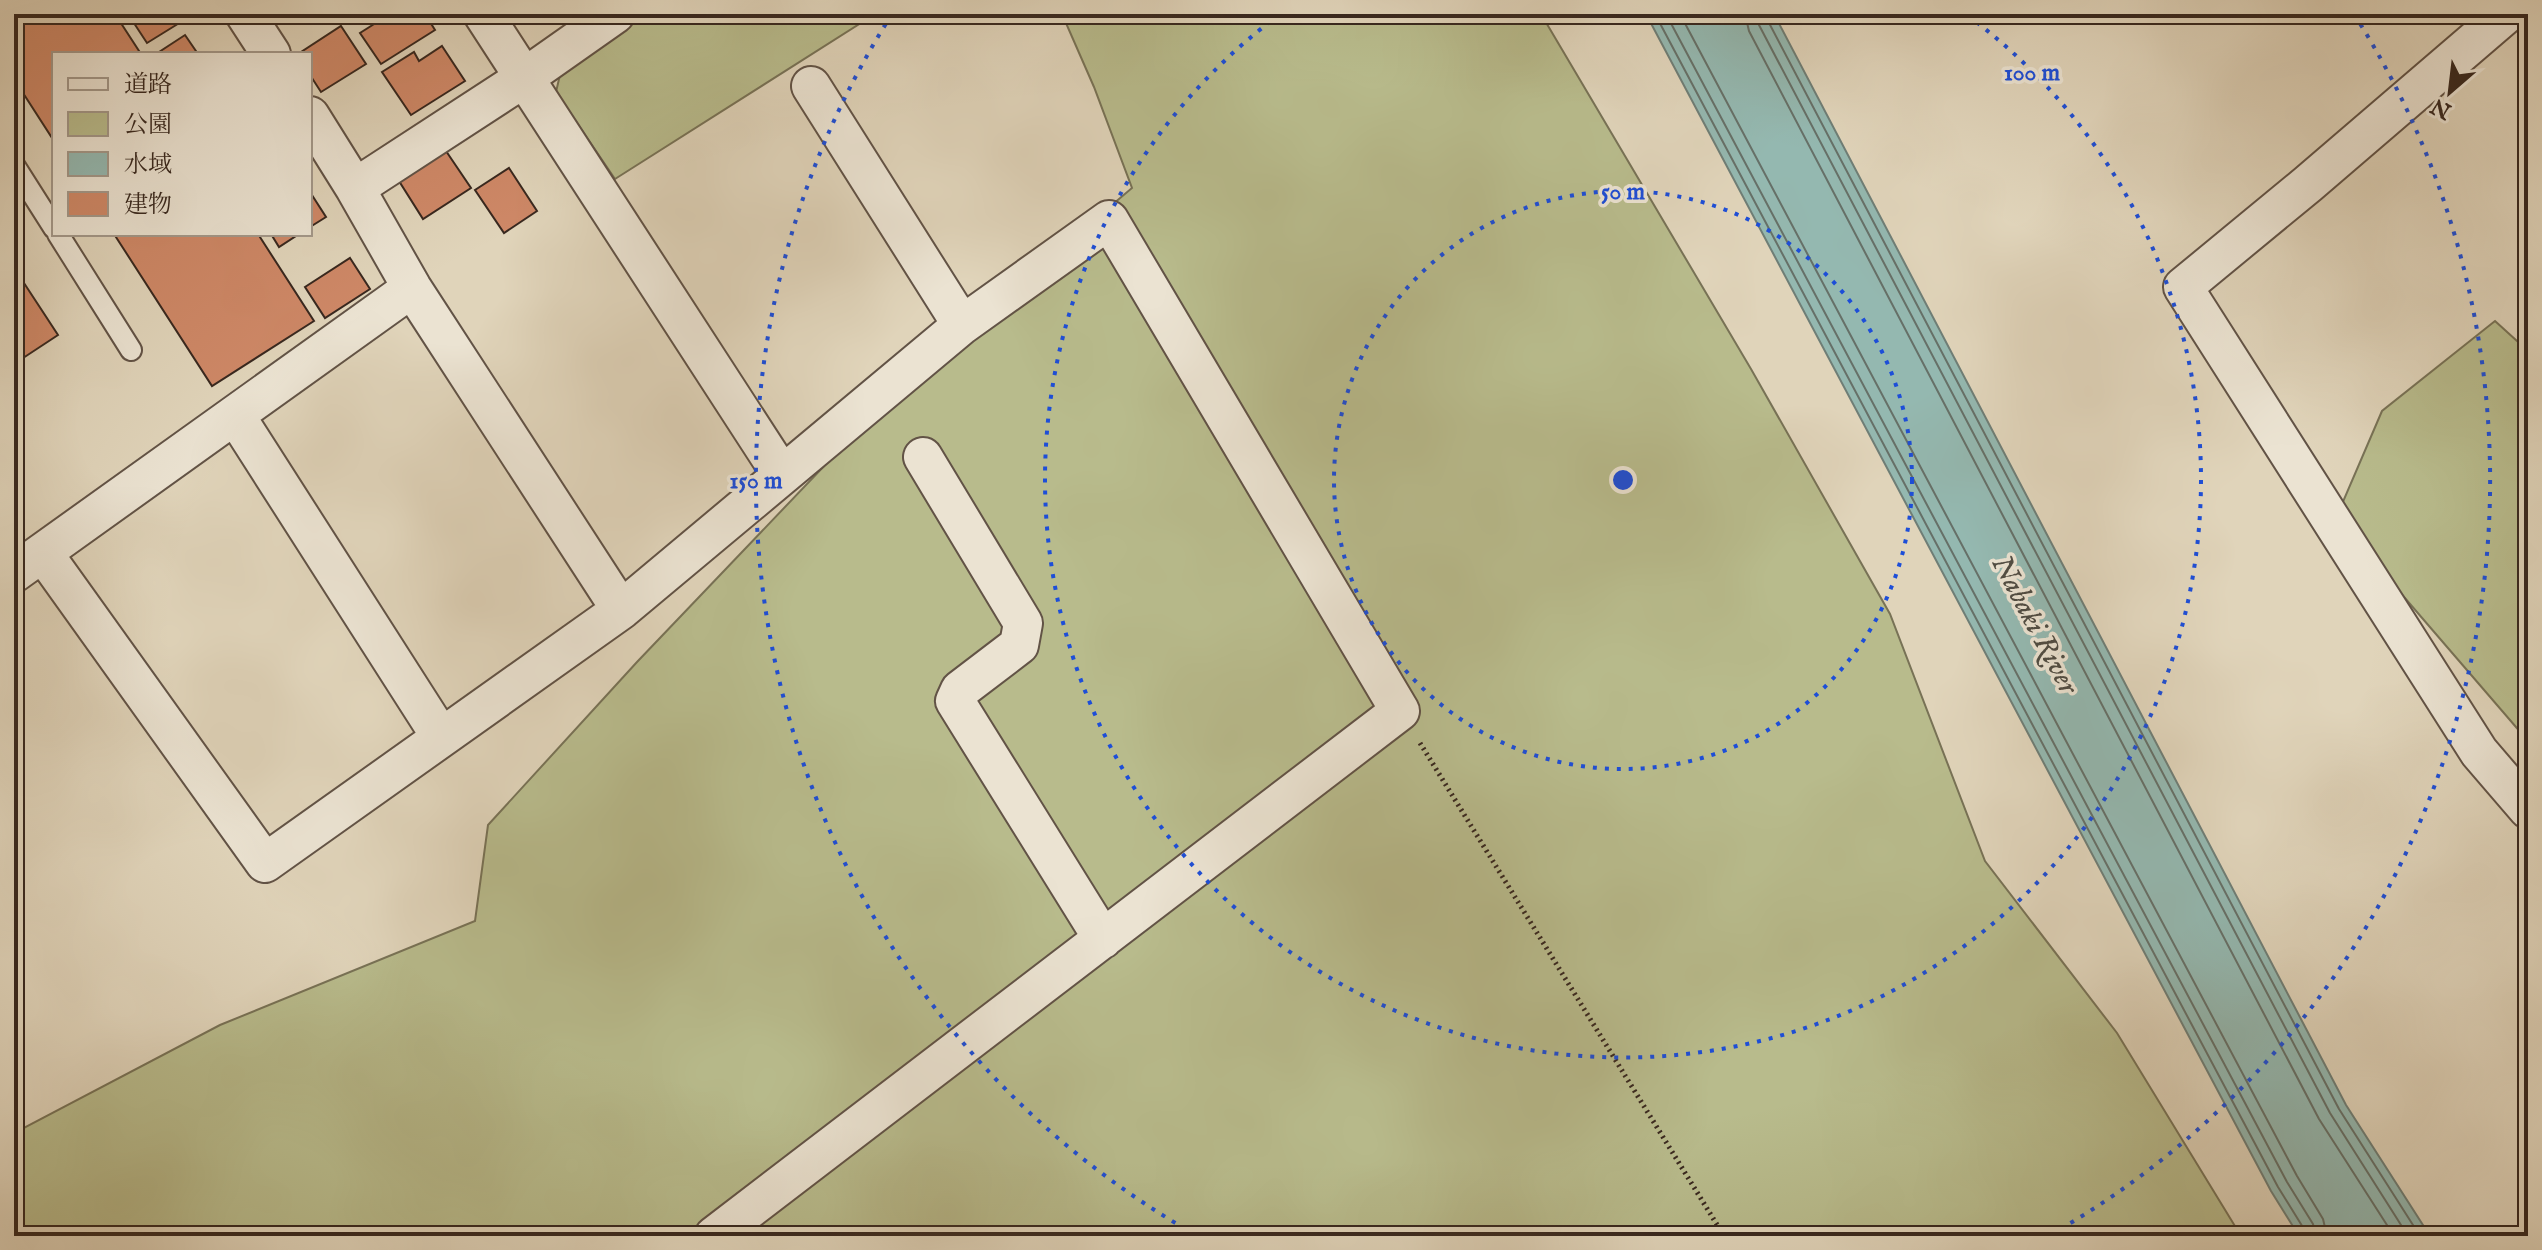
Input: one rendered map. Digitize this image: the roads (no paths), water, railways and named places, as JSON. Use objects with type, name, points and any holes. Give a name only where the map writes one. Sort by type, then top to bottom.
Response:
[{"type":"street","points":[[245,14],[270,52]]},
{"type":"street","points":[[483,14],[782,475]]},
{"type":"street","points":[[355,188],[524,78],[615,14]]},
{"type":"street","points":[[2506,14],[2183,287],[2479,752],[2528,809]]},
{"type":"street","points":[[811,86],[962,325]]},
{"type":"street","points":[[312,119],[412,288],[621,610]]},
{"type":"street","points":[[412,288],[29,563],[265,863],[621,610],[962,325],[1109,220],[1400,711],[714,1236]]},
{"type":"street","points":[[235,415],[441,737]]},
{"type":"street","points":[[923,457],[1023,623],[1019,645],[960,690],[955,701],[1103,939]]},
{"type":"lane","points":[[14,165],[52,225]]},
{"type":"lane","points":[[59,236],[131,350]]},
{"type":"water","name":"Nabaki River","points":[[1646,14],[1774,14],[2346,1105],[2430,1236],[2299,1236],[2271,1191]]}]
